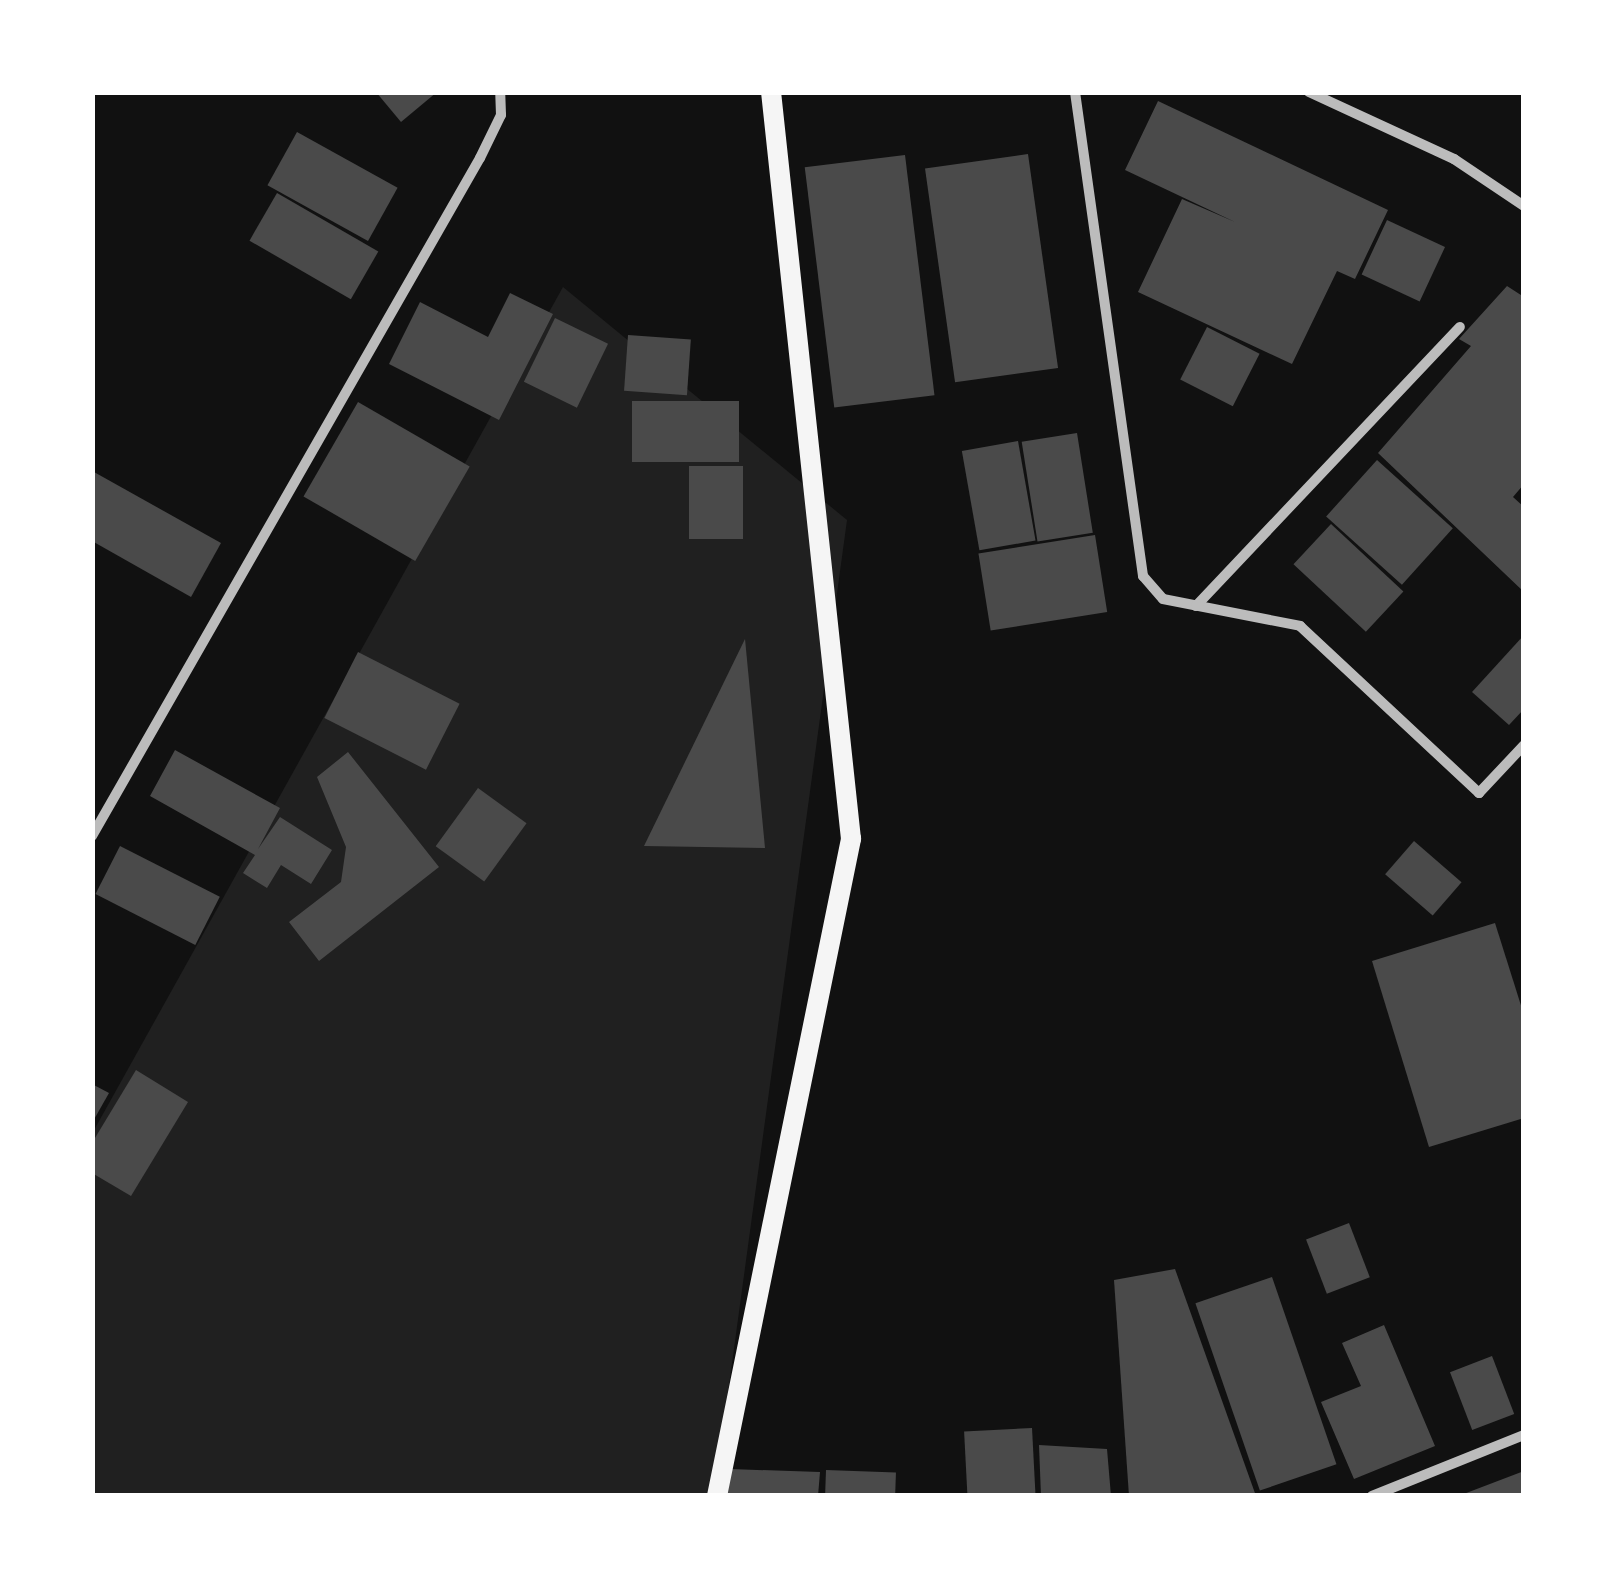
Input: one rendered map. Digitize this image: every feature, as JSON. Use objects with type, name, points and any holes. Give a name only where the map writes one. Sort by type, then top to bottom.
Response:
[{"type":"main road","points":[[717,1496],[851,838],[771,92]]},
{"type":"street","points":[[92,836],[480,158],[501,115],[500,92]]},
{"type":"street","points":[[1075,92],[1142,576],[1163,599],[1300,626],[1479,792],[1524,745]]},
{"type":"street","points":[[1309,92],[1454,159],[1524,206]]},
{"type":"street","points":[[1196,606],[1460,327]]},
{"type":"street","points":[[1372,1496],[1524,1435]]},
{"type":"shaded area","points":[[563,287],[847,520],[714,1495],[93,1496],[93,1132]]},
{"type":"building","points":[[376,92],[437,92],[401,122]]},
{"type":"building","points":[[1158,101],[1388,210],[1355,279],[1337,271],[1292,364],[1138,292],[1182,199],[1235,222],[1125,170]]},
{"type":"building","points":[[297,132],[398,188],[368,241],[267,185]]},
{"type":"building","points":[[1028,154],[1058,368],[955,382],[925,168]]},
{"type":"building","points":[[905,155],[934,395],[834,408],[805,167]]},
{"type":"building","points":[[277,193],[378,252],[351,299],[250,241]]},
{"type":"building","points":[[1387,220],[1445,247],[1420,301],[1362,274]]},
{"type":"building","points":[[1507,286],[1524,297],[1524,484],[1513,497],[1524,507],[1524,592],[1378,453],[1471,346],[1459,339]]},
{"type":"building","points":[[510,293],[553,314],[499,420],[389,364],[420,302],[488,337]]},
{"type":"building","points":[[555,318],[608,344],[577,408],[524,382]]},
{"type":"building","points":[[1207,327],[1260,354],[1233,406],[1180,380]]},
{"type":"building","points":[[628,335],[691,339],[687,395],[624,391]]},
{"type":"building","points":[[632,401],[739,401],[739,462],[632,462]]},
{"type":"building","points":[[358,402],[470,466],[415,561],[304,496]]},
{"type":"building","points":[[1077,433],[1093,533],[1037,542],[1022,442]]},
{"type":"building","points":[[1018,441],[1036,540],[979,550],[962,451]]},
{"type":"building","points":[[1377,460],[1453,528],[1402,585],[1326,516]]},
{"type":"building","points":[[689,466],[743,466],[743,539],[689,539]]},
{"type":"building","points":[[94,472],[221,543],[191,597],[92,541]]},
{"type":"building","points":[[1331,524],[1403,592],[1366,632],[1293,564]]},
{"type":"building","points":[[1095,535],[1107,612],[991,630],[978,553]]},
{"type":"building","points":[[1524,635],[1524,709],[1509,725],[1472,692]]},
{"type":"building","points":[[745,639],[765,848],[644,846]]},
{"type":"building","points":[[358,652],[460,704],[426,770],[324,718]]},
{"type":"building","points":[[175,750],[280,808],[258,849],[280,817],[332,850],[311,884],[281,865],[267,888],[243,873],[255,855],[150,796]]},
{"type":"building","points":[[348,752],[439,867],[319,961],[289,922],[341,882],[346,847],[317,777]]},
{"type":"building","points":[[478,788],[527,823],[484,882],[436,846]]},
{"type":"building","points":[[1414,841],[1462,882],[1433,916],[1385,874]]},
{"type":"building","points":[[120,846],[220,897],[195,945],[95,894]]},
{"type":"building","points":[[1495,923],[1524,1015],[1524,1118],[1429,1147],[1372,961]]},
{"type":"building","points":[[136,1070],[188,1102],[131,1196],[92,1173],[92,1143]]},
{"type":"building","points":[[92,1084],[109,1093],[92,1123]]},
{"type":"building","points":[[1349,1223],[1370,1277],[1327,1294],[1306,1239]]},
{"type":"building","points":[[1175,1269],[1256,1496],[1129,1496],[1114,1280]]},
{"type":"building","points":[[1272,1277],[1336,1464],[1260,1491],[1195,1303]]},
{"type":"building","points":[[1384,1325],[1435,1446],[1354,1479],[1321,1402],[1361,1386],[1342,1343]]},
{"type":"building","points":[[1492,1356],[1514,1414],[1472,1430],[1450,1372]]},
{"type":"building","points":[[1032,1428],[1036,1496],[967,1496],[964,1432]]},
{"type":"building","points":[[1039,1445],[1107,1449],[1111,1496],[1041,1496]]},
{"type":"building","points":[[730,1469],[820,1472],[818,1496],[725,1496]]},
{"type":"building","points":[[826,1470],[896,1472],[895,1496],[825,1496]]},
{"type":"building","points":[[1524,1471],[1524,1496],[1461,1496],[1461,1495]]}]
